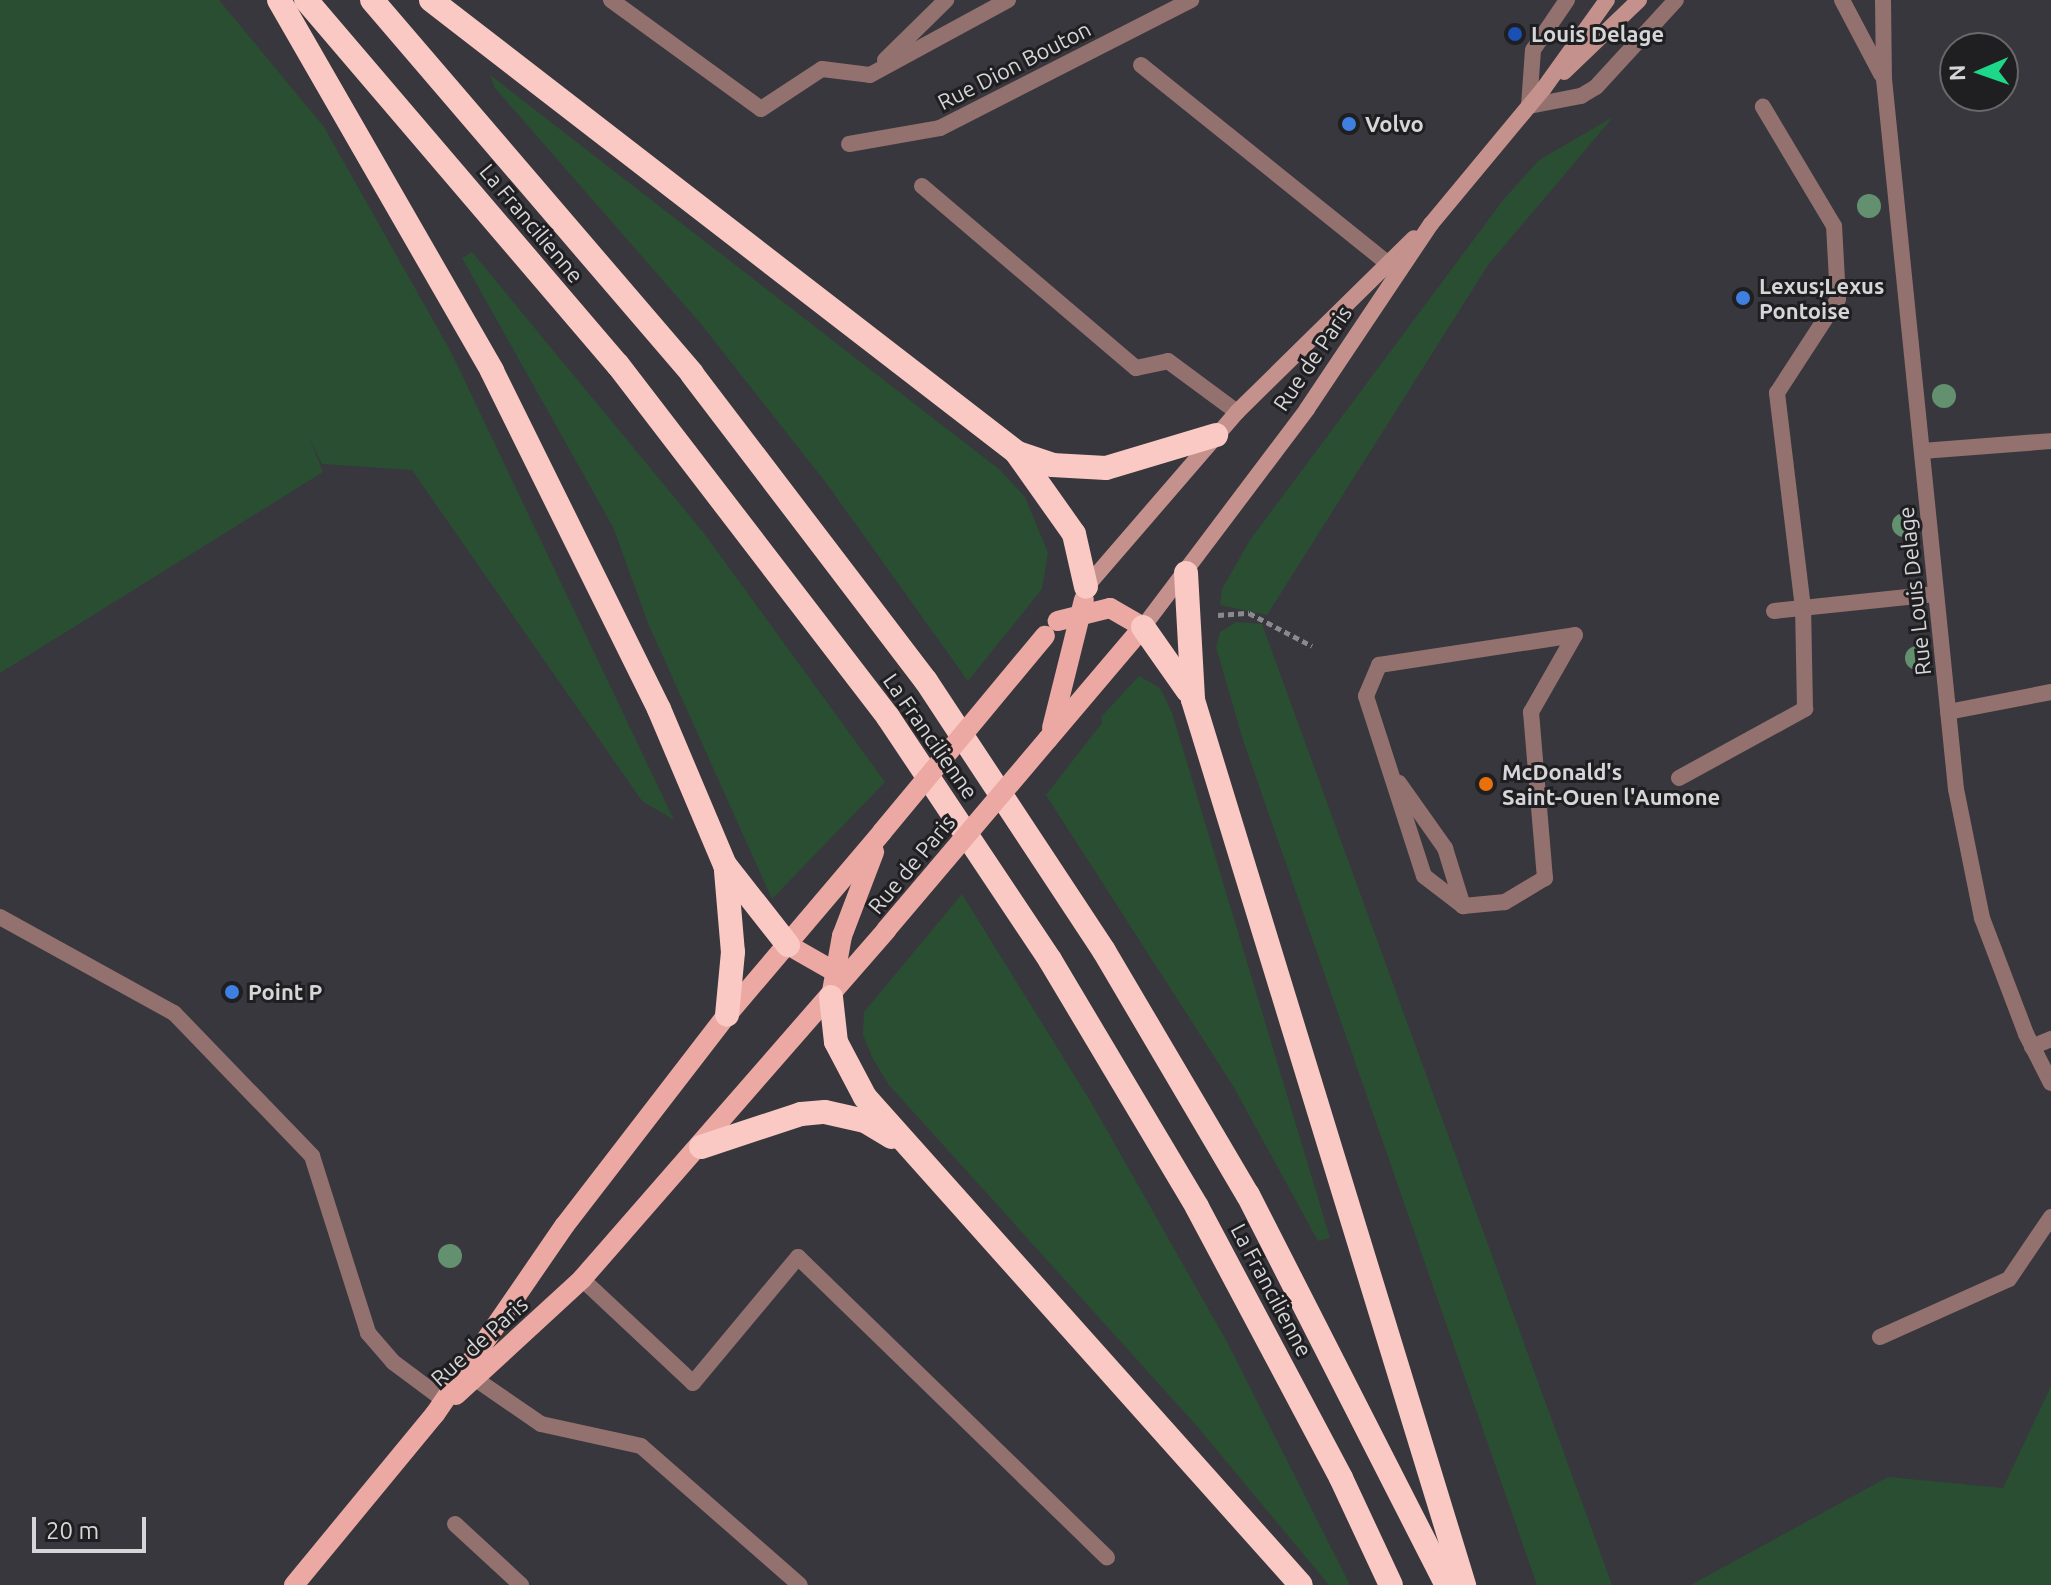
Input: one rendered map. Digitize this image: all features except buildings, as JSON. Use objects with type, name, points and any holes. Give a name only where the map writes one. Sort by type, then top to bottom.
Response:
[{"type":"highway","points":[[279,0],[492,371],[659,709],[725,865],[788,945]]},
{"type":"highway","name":"La Francilienne","points":[[306,0],[628,376],[888,717],[1050,960],[1197,1207],[1341,1478],[1391,1585]]},
{"type":"highway","name":"La Francilienne","points":[[372,0],[692,374],[926,681],[1104,951],[1248,1195],[1447,1585]]},
{"type":"highway","points":[[431,0],[1016,452],[1074,534],[1086,587]]},
{"type":"highway","points":[[1016,452],[1052,465],[1106,468],[1216,435]]},
{"type":"highway","points":[[1186,573],[1185,617],[1193,700],[1464,1585]]},
{"type":"highway","points":[[1143,627],[1193,700]]},
{"type":"highway","points":[[725,865],[733,952],[727,1015]]},
{"type":"highway","points":[[837,982],[832,1027],[845,1066],[909,1146],[1301,1585]]},
{"type":"highway","points":[[701,1147],[801,1114],[825,1112],[865,1121],[909,1146]]},
{"type":"main road","name":"Rue de Paris","points":[[439,1407],[582,1279],[701,1147],[837,982],[886,930],[1143,627],[1307,409],[1431,224],[1544,88],[1607,0]]},
{"type":"main road","name":"Rue de Paris","points":[[1544,88],[1639,0]]},
{"type":"main road","name":"Rue de Paris","points":[[294,1585],[439,1407],[565,1225],[727,1015],[788,945],[853,883],[882,832],[1216,435],[1386,262],[1431,224]]},
{"type":"main road","points":[[1048,739],[1069,672],[1086,587]]},
{"type":"main road","points":[[1051,629],[1082,612],[1120,610],[1143,627]]},
{"type":"main road","points":[[788,945],[837,982],[853,883]]},
{"type":"main road","name":"Rue de Paris","points":[[287,1585],[307,1567]]},
{"type":"street","points":[[611,0],[761,109],[822,69],[870,75],[1008,0]]},
{"type":"street","points":[[870,75],[946,0]]},
{"type":"street","name":"Rue Dion Bouton","points":[[849,144],[940,128],[1191,0]]},
{"type":"street","points":[[1567,0],[1537,40],[1529,106],[1581,96],[1596,87],[1676,0]]},
{"type":"street","points":[[1842,0],[1884,79]]},
{"type":"street","name":"Rue Louis Delage","points":[[1883,0],[1884,79],[1956,789],[1982,918],[2032,1047],[2051,1083]]},
{"type":"street","points":[[1141,65],[1386,262]]},
{"type":"street","points":[[1679,778],[1805,709],[1803,608],[1777,393],[1838,299],[1834,226],[1763,107]]},
{"type":"street","points":[[922,186],[1136,368],[1168,361],[1237,412]]},
{"type":"street","points":[[1922,451],[2051,441]]},
{"type":"street","points":[[1774,611],[1936,594]]},
{"type":"street","points":[[1575,635],[1531,712],[1545,878],[1505,902],[1463,906],[1424,876],[1404,827],[1395,778],[1366,696],[1379,665],[1575,635]]},
{"type":"street","points":[[1948,712],[2051,692]]},
{"type":"street","points":[[1395,778],[1445,848],[1463,906]]},
{"type":"street","points":[[0,917],[174,1013],[312,1156],[368,1333],[439,1407]]},
{"type":"street","points":[[2032,1047],[2051,1039]]},
{"type":"street","points":[[1880,1337],[2009,1279],[2051,1217]]},
{"type":"street","points":[[582,1279],[693,1383],[798,1257],[1107,1558]]},
{"type":"street","points":[[474,1378],[541,1424],[641,1446],[800,1585]]},
{"type":"street","points":[[455,1524],[521,1585]]},
{"type":"path","points":[[1185,617],[1249,613],[1312,646]]},
{"type":"green space","points":[[0,0],[219,0],[324,127],[451,352],[674,820],[642,801],[412,470],[322,464],[309,437],[323,472],[0,673]]},
{"type":"green space","points":[[490,75],[1000,470],[1025,497],[1048,553],[1042,589],[968,681],[827,484],[701,324],[495,88]]},
{"type":"green space","points":[[1613,117],[1488,265],[1267,615],[1220,605],[1222,589],[1250,540],[1504,199],[1539,160]]},
{"type":"green space","points":[[472,252],[703,532],[885,782],[772,899],[648,623],[613,527],[462,258]]},
{"type":"green space","points":[[1236,622],[1262,624],[1612,1585],[1537,1585],[1243,740],[1216,647],[1220,632]]},
{"type":"green space","points":[[1139,676],[1160,688],[1172,713],[1330,1238],[1318,1241],[1232,1084],[1046,795],[1102,723],[1101,717]]},
{"type":"green space","points":[[962,894],[1092,1104],[1227,1342],[1350,1585],[1329,1585],[1196,1425],[889,1085],[873,1059],[863,1035],[864,1012]]},
{"type":"green space","points":[[2051,1386],[2051,1585],[1691,1585],[1888,1477],[2003,1488]]},
{"type":"place","name":"Louis Delage","points":[[1515,34]]},
{"type":"place","name":"Volvo","points":[[1349,124]]},
{"type":"place","name":"Lexus;Lexus Pontoise","points":[[1743,298]]},
{"type":"place","name":"McDonald's Saint-Ouen l'Aumone","points":[[1486,784]]},
{"type":"place","name":"Point P","points":[[232,992]]}]
